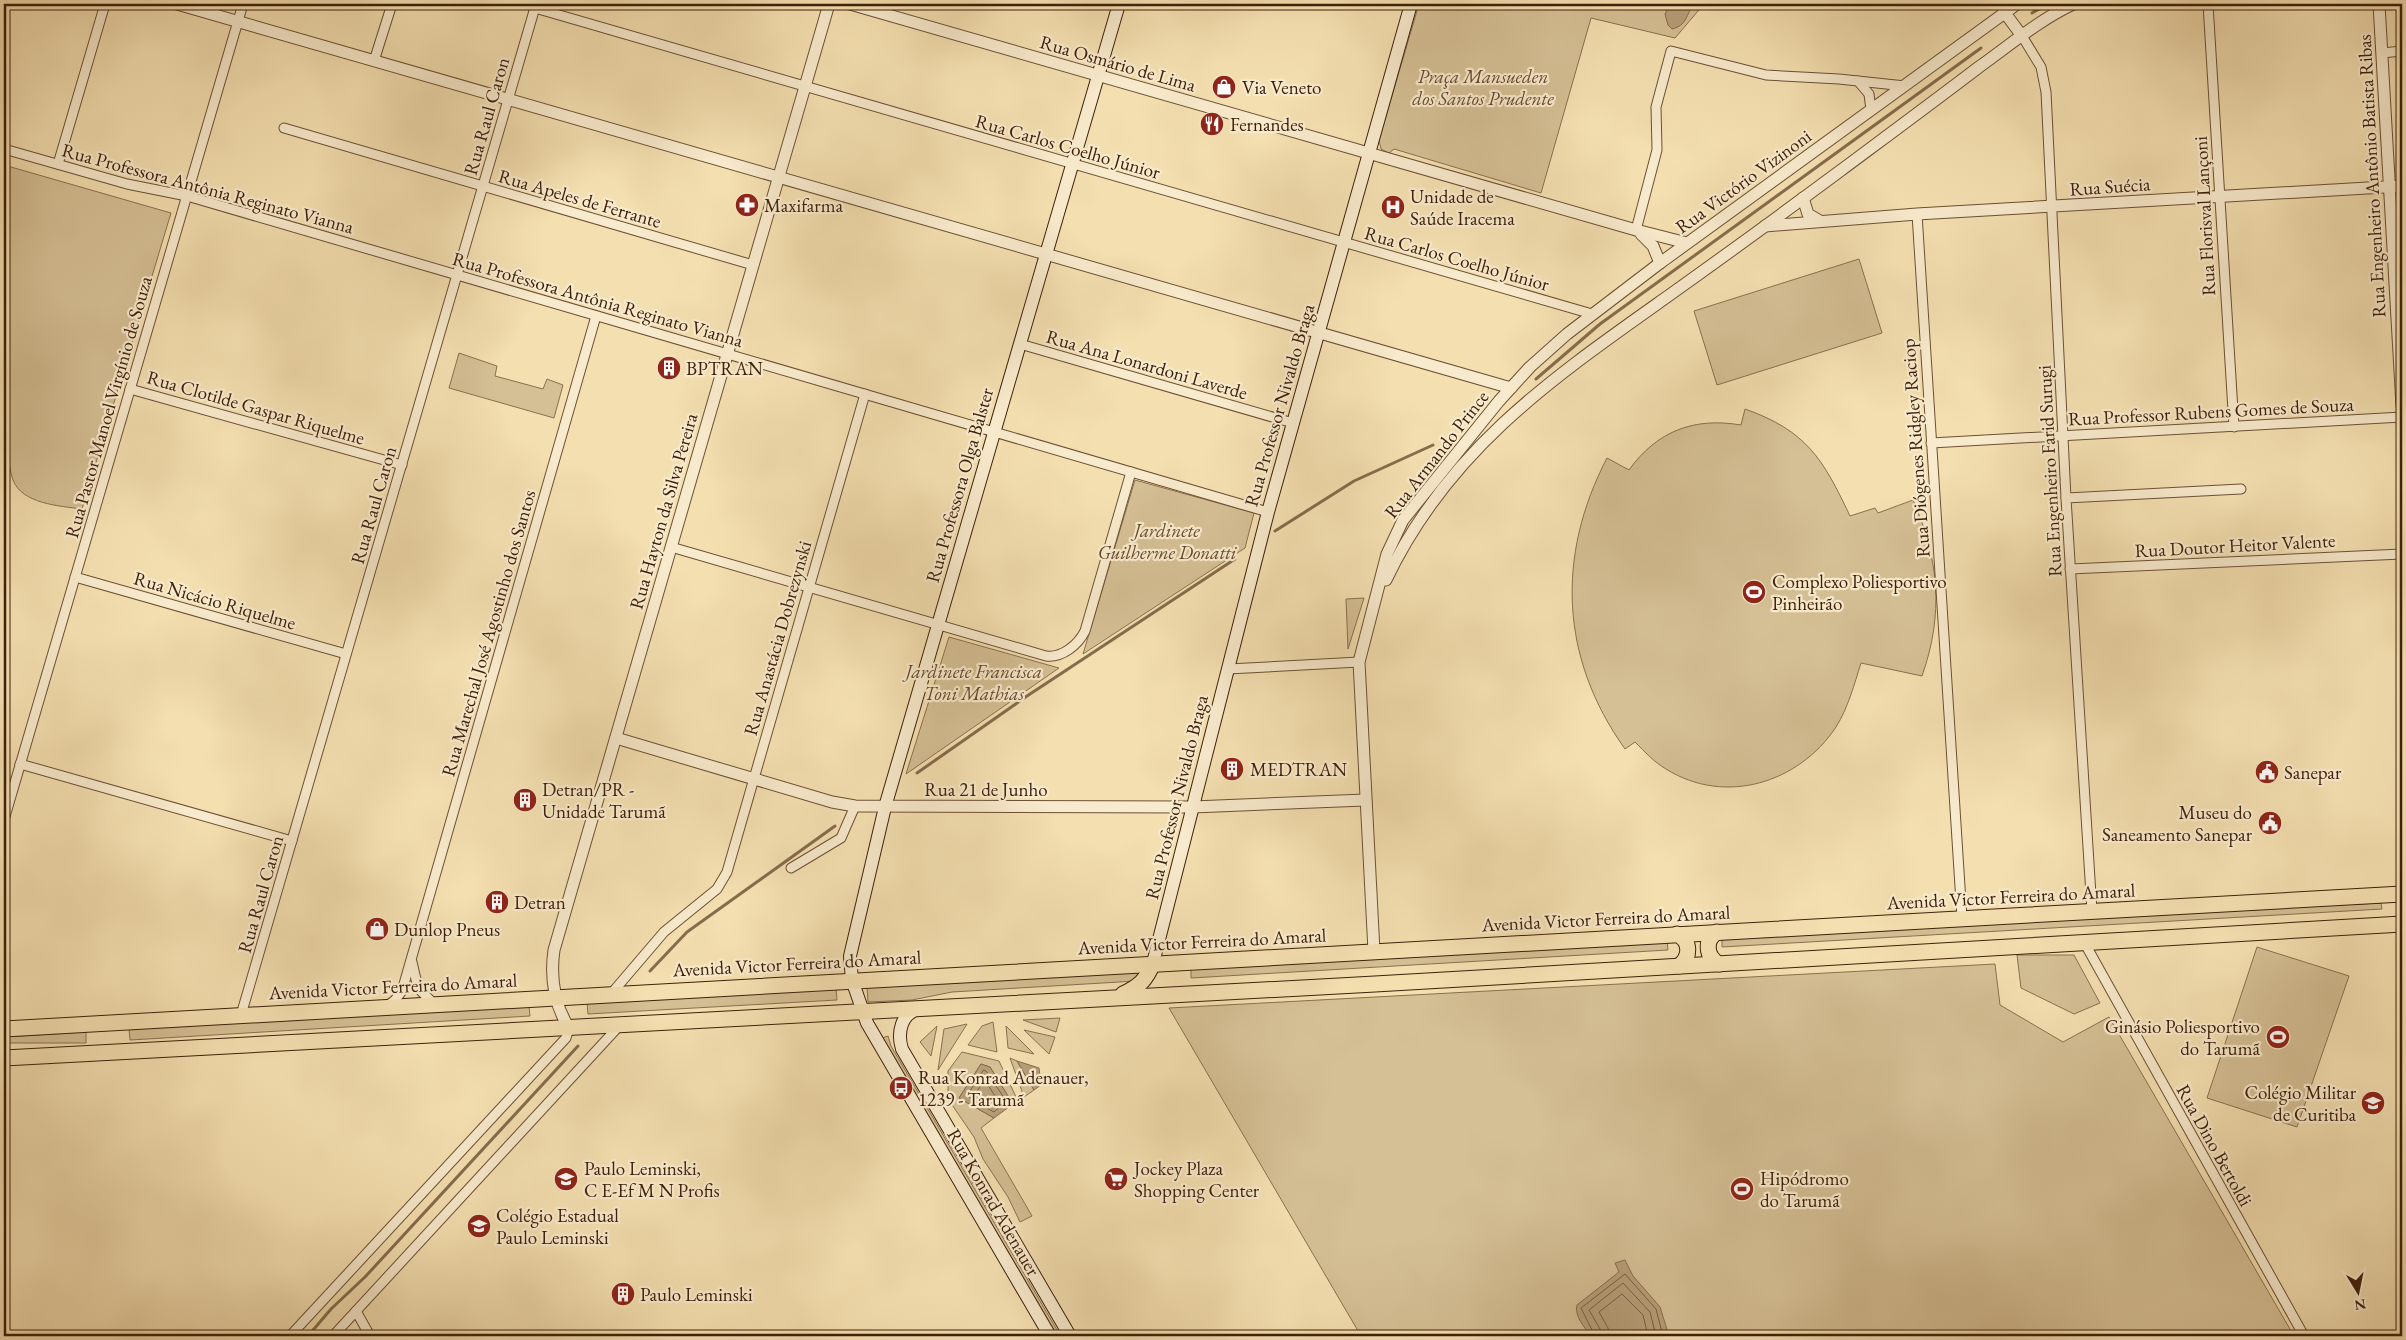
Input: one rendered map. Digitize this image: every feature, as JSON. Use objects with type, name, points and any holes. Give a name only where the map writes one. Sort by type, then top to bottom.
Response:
[{"type":"highway","name":"Avenida Victor Ferreira do Amaral","points":[[4,1029],[2402,894]]},
{"type":"highway","points":[[4,1058],[862,1012],[2402,924]]},
{"type":"highway","points":[[1717,932],[1710,939],[1708,947],[1711,957],[1719,964]]},
{"type":"highway","points":[[1677,934],[1684,939],[1688,948],[1686,958],[1679,966]]},
{"type":"highway","points":[[1118,997],[1140,986],[1147,977],[1153,963]]},
{"type":"main road","name":"Rua Professora Olga Balster","points":[[852,980],[850,956],[885,807],[1119,4]]},
{"type":"main road","name":"Rua Professor Nivaldo Braga","points":[[1153,963],[1268,512],[1411,4]]},
{"type":"main road","name":"Rua Konrad Adenauer","points":[[852,980],[862,1012],[1050,1336]]},
{"type":"main road","name":"Rua Konrad Adenauer","points":[[920,1008],[908,1014],[902,1024],[900,1040],[905,1054],[1070,1336]]},
{"type":"street","points":[[58,164],[105,4]]},
{"type":"street","points":[[177,4],[1511,388]]},
{"type":"street","name":"Rua Pastor Manoel Virgínio de Souza","points":[[4,820],[243,4]]},
{"type":"street","points":[[374,60],[392,4]]},
{"type":"street","name":"Rua Hayton da Silva Pereira","points":[[569,1028],[562,1018],[555,997],[552,977],[554,950],[828,4]]},
{"type":"street","name":"Rua Osmário de Lima","points":[[850,4],[1636,230],[1687,243]]},
{"type":"street","name":"Rua Victório Vizinoni","points":[[1511,388],[1546,352],[1592,314],[1905,86],[2002,8],[2017,4]]},
{"type":"street","points":[[1764,226],[2022,36],[2073,4]]},
{"type":"street","name":"Rua Florisval Lançoni","points":[[2208,4],[2234,426]]},
{"type":"street","name":"Rua Engenheiro Antônio Batista Ribas","points":[[2379,4],[2402,406]]},
{"type":"street","name":"Rua Carlos Coelho Júnior","points":[[535,6],[1592,314]]},
{"type":"street","name":"Rua Raul Caron","points":[[241,1015],[535,6]]},
{"type":"street","points":[[2002,8],[2022,36]]},
{"type":"street","name":"Rua Engenheiro Farid Surugi","points":[[2022,36],[2037,58],[2045,83],[2070,569],[2092,911]]},
{"type":"street","points":[[1636,230],[1657,150],[1656,107],[1671,51],[1766,74],[1905,86]]},
{"type":"street","points":[[2382,52],[2402,51]]},
{"type":"street","points":[[1858,81],[1869,94],[1871,110]]},
{"type":"street","name":"Rua Apeles de Ferrante","points":[[284,128],[753,265]]},
{"type":"street","name":"Rua Professora Antônia Reginato Vianna","points":[[4,149],[127,184],[187,196],[1268,512]]},
{"type":"street","name":"Rua Suécia","points":[[1764,226],[1917,214],[2402,186]]},
{"type":"street","points":[[1803,198],[1808,214],[1820,221]]},
{"type":"street","name":"Rua Diógenes Ridgley Raciop","points":[[1917,214],[1962,918]]},
{"type":"street","name":"Rua Armando Prince","points":[[1375,602],[1398,554],[1419,519],[1485,440],[1535,394],[1581,358],[1764,226]]},
{"type":"street","name":"Rua Osmário de Lima","points":[[1636,230],[1650,240],[1660,263]]},
{"type":"street","name":"Rua Marechal José Agostinho dos Santos","points":[[386,1007],[402,992],[596,316]]},
{"type":"street","name":"Rua Ana Lonardoni Laverde","points":[[1020,344],[1293,424]]},
{"type":"street","name":"Rua Armando Prince","points":[[1374,951],[1359,662],[1387,554],[1403,520],[1468,438],[1511,388]]},
{"type":"street","name":"Rua Clotilde Gaspar Riquelme","points":[[130,389],[402,465]]},
{"type":"street","name":"Rua Anastácia Dobrezynski","points":[[611,994],[664,932],[717,889],[727,872],[865,394]]},
{"type":"street","name":"Rua Professor Rubens Gomes de Souza","points":[[1931,443],[2402,417]]},
{"type":"street","points":[[671,547],[1046,656],[1056,656],[1071,648],[1085,631],[1131,472]]},
{"type":"street","points":[[2066,498],[2241,489]]},
{"type":"street","name":"Rua Doutor Heitor Valente","points":[[2070,569],[2402,554]]},
{"type":"street","name":"Rua Nicácio Riquelme","points":[[75,577],[346,654]]},
{"type":"street","points":[[1228,669],[1359,662]]},
{"type":"street","name":"Rua 21 de Junho","points":[[616,738],[832,802],[855,806],[1193,807],[1365,800]]},
{"type":"street","points":[[20,764],[292,841]]},
{"type":"street","points":[[791,868],[841,838],[855,806]]},
{"type":"street","name":"Rua Dino Bertoldi","points":[[2084,942],[2304,1336]]},
{"type":"street","name":"Rua Marechal José Agostinho dos Santos","points":[[411,959],[418,988],[434,1004]]},
{"type":"street","points":[[332,1336],[620,1025]]},
{"type":"street","points":[[290,1336],[566,1038],[569,1028]]},
{"type":"street","points":[[356,1311],[370,1336]]},
{"type":"green space","name":"Praça Mansueden dos Santos Prudente","points":[[1419,4],[1704,4],[1675,38],[1591,18],[1541,193],[1394,149],[1389,153],[1381,149],[1379,140]]},
{"type":"green space","points":[[4,165],[171,213],[82,509],[53,505],[33,499],[18,488],[11,475],[4,442]]},
{"type":"green space","points":[[1859,259],[1882,333],[1717,385],[1694,311]]},
{"type":"green space","points":[[459,353],[497,366],[495,376],[543,389],[547,379],[563,385],[554,418],[449,388]]},
{"type":"green space","name":"Complexo Poliesportivo Pinheirão","points":[[1745,409],[1784,427],[1811,449],[1831,478],[1850,516],[1875,508],[1878,513],[1913,500],[1922,522],[1933,565],[1936,609],[1934,631],[1922,676],[1861,663],[1847,704],[1836,727],[1820,746],[1802,762],[1782,775],[1759,783],[1736,787],[1712,786],[1689,780],[1666,769],[1635,742],[1625,749],[1603,714],[1588,679],[1577,643],[1572,606],[1573,569],[1579,532],[1590,495],[1607,458],[1629,470],[1652,445],[1664,437],[1692,425],[1724,423],[1741,425]]},
{"type":"green space","name":"Jardinete Guilherme Donatti","points":[[1135,480],[1254,513],[1245,548],[1083,654]]},
{"type":"green space","points":[[1364,598],[1348,649],[1346,599]]},
{"type":"green space","name":"Jardinete Francisca Toni Mathias","points":[[949,637],[1059,668],[906,774]]},
{"type":"green space","points":[[2381,903],[2382,909],[1722,947],[1722,939],[1833,929]]},
{"type":"green space","points":[[1667,939],[1668,950],[1191,978],[1191,967]]},
{"type":"green space","name":"Ginásio Poliesportivo do Tarumã","points":[[2257,947],[2349,976],[2297,1127],[2207,1098]]},
{"type":"green space","points":[[2017,955],[2074,955],[2100,1003],[2074,1014],[2021,988]]},
{"type":"green space","name":"Hipódromo do Tarumã","points":[[1995,964],[2000,1005],[2063,1042],[2109,1017],[2294,1336],[1361,1336],[1169,1008]]},
{"type":"green space","points":[[1141,970],[1136,981],[952,992],[912,1000],[868,1002],[867,987]]},
{"type":"green space","points":[[836,988],[837,1000],[588,1014],[587,1002]]},
{"type":"green space","points":[[529,1006],[530,1016],[130,1040],[129,1029]]},
{"type":"green space","points":[[1060,1018],[1056,1032],[1023,1020]]},
{"type":"green space","points":[[993,1022],[997,1052],[968,1045],[982,1026]]},
{"type":"green space","points":[[967,1024],[938,1070],[944,1029]]},
{"type":"green space","points":[[937,1026],[931,1056],[920,1042]]},
{"type":"green space","points":[[1006,1026],[1034,1054],[1008,1048]]},
{"type":"green space","points":[[1024,1030],[1055,1037],[1049,1054]]},
{"type":"green space","points":[[86,1032],[86,1043],[4,1043],[4,1037]]},
{"type":"green space","points":[[888,1036],[891,1046],[1057,1330],[1055,1332],[882,1038]]},
{"type":"green space","points":[[962,1052],[999,1061],[1018,1101],[1013,1104],[990,1067],[981,1064],[959,1098],[994,1118],[981,1128],[1032,1216],[1020,1222],[1008,1197],[983,1159],[974,1137],[948,1099],[948,1071]]},
{"type":"green space","points":[[1010,1058],[1017,1061],[1034,1090],[1024,1097]]},
{"type":"water","points":[[1670,4],[1694,4],[1681,25],[1672,29],[1668,25],[1665,14]]},
{"type":"water","points":[[1017,1061],[1039,1068],[1041,1085],[1034,1090]]},
{"type":"water","points":[[981,1064],[990,1067],[1013,1104],[994,1118],[959,1098]]},
{"type":"water","points":[[1625,1260],[1633,1276],[1660,1307],[1669,1336],[1591,1336],[1581,1322],[1576,1309],[1577,1305],[1619,1272],[1615,1263]]},
{"type":"waterway","points":[[2032,13],[2048,4]]},
{"type":"waterway","points":[[1536,379],[1600,324],[1981,48]]},
{"type":"waterway","points":[[1275,531],[1354,481],[1433,445]]},
{"type":"waterway","points":[[917,773],[1027,696],[1235,559]]},
{"type":"waterway","points":[[650,971],[687,932],[835,826]]},
{"type":"waterway","points":[[308,1336],[331,1309],[365,1277],[578,1046]]},
{"type":"place","name":"Via Veneto","points":[[1224,87]]},
{"type":"place","name":"Fernandes","points":[[1212,124]]},
{"type":"place","name":"Maxifarma","points":[[747,205]]},
{"type":"place","name":"Unidade de Saúde Iracema","points":[[1393,207]]},
{"type":"place","name":"BPTRAN","points":[[669,368]]},
{"type":"place","name":"Complexo Poliesportivo Pinheirão","points":[[1754,592]]},
{"type":"place","name":"MEDTRAN","points":[[1232,769]]},
{"type":"place","name":"Sanepar","points":[[2267,772]]},
{"type":"place","name":"Detran/PR - Unidade Tarumã","points":[[525,800]]},
{"type":"place","name":"Museu do Saneamento Sanepar","points":[[2270,823]]},
{"type":"place","name":"Detran","points":[[497,902]]},
{"type":"place","name":"Dunlop Pneus","points":[[377,929]]},
{"type":"place","name":"Ginásio Poliesportivo do Tarumã","points":[[2278,1037]]},
{"type":"place","name":"Rua Konrad Adenauer, 1239 - Tarumã","points":[[901,1088]]},
{"type":"place","name":"Colégio Militar de Curitiba","points":[[2373,1103]]},
{"type":"place","name":"Paulo Leminski, C E-Ef M N Profis","points":[[566,1179]]},
{"type":"place","name":"Jockey Plaza Shopping Center","points":[[1116,1179]]},
{"type":"place","name":"Hipódromo do Tarumã","points":[[1742,1189]]},
{"type":"place","name":"Colégio Estadual Paulo Leminski","points":[[479,1226]]},
{"type":"place","name":"Paulo Leminski","points":[[623,1294]]}]
